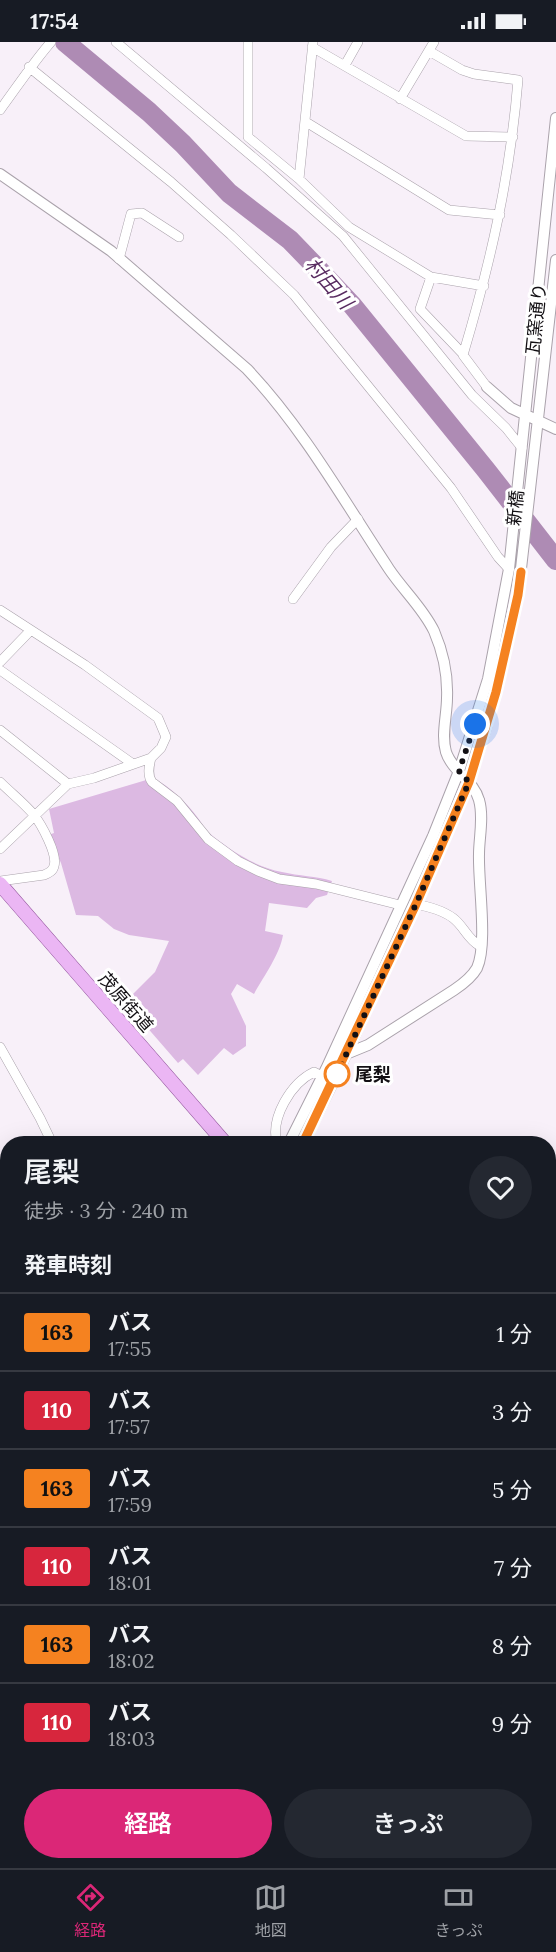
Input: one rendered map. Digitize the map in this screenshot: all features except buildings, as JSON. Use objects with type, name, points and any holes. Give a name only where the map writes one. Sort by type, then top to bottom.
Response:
[{"type":"main road","name":"茂原街道","points":[[0,882],[219,1136]]},
{"type":"street","points":[[0,110],[29,67],[51,42]]},
{"type":"street","points":[[116,42],[343,236],[472,394],[506,428],[522,448]]},
{"type":"street","points":[[248,42],[248,137],[299,179],[349,227],[431,277],[484,286]]},
{"type":"street","points":[[345,65],[358,42]]},
{"type":"street","points":[[299,179],[313,44],[400,99],[466,136],[513,137]]},
{"type":"street","points":[[400,99],[431,46],[462,69],[474,74],[518,80],[513,137],[500,215],[484,286],[464,354]]},
{"type":"street","points":[[29,67],[171,182],[294,295],[444,479],[468,510],[498,557],[509,568],[488,680],[459,771],[433,837],[292,1136]]},
{"type":"street","name":"瓦窯通り","points":[[522,448],[556,118]]},
{"type":"street","points":[[306,122],[449,210],[500,215]]},
{"type":"street","points":[[0,174],[119,259],[230,353],[261,383],[333,481],[391,571],[425,614],[434,631],[446,669],[444,741],[446,753],[469,782],[477,795],[480,808],[478,855],[482,931],[477,968],[467,981],[368,1045],[346,1054]]},
{"type":"street","points":[[119,259],[131,214],[142,213],[179,237]]},
{"type":"street","name":"瓦窯通り","points":[[533,459],[556,260]]},
{"type":"street","points":[[431,277],[420,309],[464,354],[487,387],[502,402],[556,429]]},
{"type":"street","name":"新橋","points":[[509,568],[522,448]]},
{"type":"street","name":"新橋","points":[[469,782],[496,692],[518,595],[533,459]]},
{"type":"street","points":[[293,599],[331,548],[358,519]]},
{"type":"street","points":[[0,610],[85,665],[158,718],[166,737],[161,748],[151,758],[94,778],[68,784],[0,849]]},
{"type":"street","points":[[0,662],[30,631]]},
{"type":"street","points":[[0,670],[133,764]]},
{"type":"street","points":[[0,730],[68,784]]},
{"type":"street","points":[[151,758],[149,779],[177,801],[208,839],[238,861],[279,879],[316,884],[400,905]]},
{"type":"street","points":[[0,782],[35,816],[51,846],[54,866],[51,872],[44,875],[0,882]]},
{"type":"street","points":[[306,1136],[416,904],[469,782]]},
{"type":"street","points":[[416,904],[430,907],[454,918],[473,942],[480,946]]},
{"type":"street","points":[[0,1047],[49,1136]]},
{"type":"street","points":[[276,1136],[278,1121],[285,1102],[294,1088],[314,1072],[322,1076]]},
{"type":"shaded area","points":[[153,778],[172,790],[209,833],[243,857],[272,870],[332,881],[327,895],[316,898],[307,908],[269,903],[265,931],[283,935],[279,950],[254,994],[237,984],[231,994],[246,1026],[246,1046],[233,1055],[224,1048],[198,1075],[183,1059],[178,1063],[125,1002],[155,972],[169,941],[129,935],[114,929],[98,916],[76,915],[61,863],[48,835],[54,833],[49,809]]},
{"type":"waterway","name":"村田川","points":[[65,42],[149,112],[229,193],[290,240],[318,269],[352,305],[556,560]]},
{"type":"bus line","name":"163","points":[[306,1136],[416,904],[469,782],[496,692],[512,626],[521,572]]},
{"type":"place","name":"尾梨","points":[[337,1074]]},
{"type":"route","points":[[337,1074],[416,904],[469,782],[459,771],[475,724]]}]
